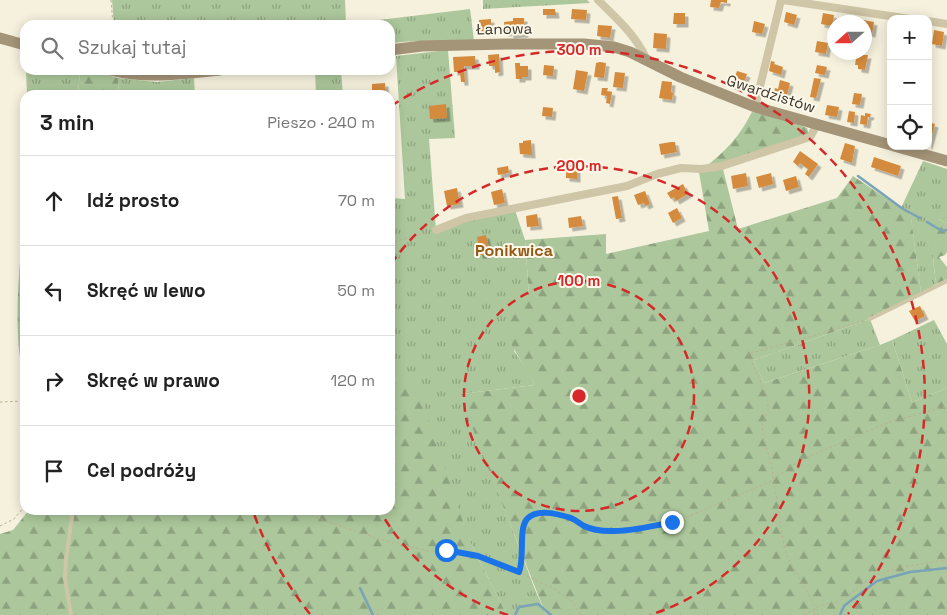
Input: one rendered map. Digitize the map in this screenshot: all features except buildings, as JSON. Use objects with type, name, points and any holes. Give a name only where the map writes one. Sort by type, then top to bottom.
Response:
[{"type":"street","points":[[598,0],[624,24],[639,43],[647,60]]},
{"type":"street","points":[[755,107],[782,0],[887,16]]},
{"type":"street","points":[[932,22],[947,24]]},
{"type":"street","points":[[0,38],[20,44]]},
{"type":"street","name":"Łanowa","points":[[395,50],[448,45],[584,44],[614,47],[647,60]]},
{"type":"street","name":"Gwardzistów","points":[[647,60],[680,77],[755,107],[887,145]]},
{"type":"street","points":[[436,230],[466,218],[627,186],[657,174],[681,168],[702,169],[722,166],[810,137],[817,125]]},
{"type":"street","name":"Gwardzistów","points":[[907,150],[947,161]]},
{"type":"lane","points":[[870,320],[947,280]]},
{"type":"lane","points":[[71,615],[65,579],[72,515]]},
{"type":"path","points":[[111,0],[113,20]]},
{"type":"path","points":[[30,75],[30,90]]},
{"type":"path","points":[[395,242],[436,230]]},
{"type":"path","points":[[814,615],[816,608],[787,556],[771,463],[763,436],[762,425],[768,410],[768,398],[748,354],[870,320]]},
{"type":"path","points":[[0,402],[20,402]]},
{"type":"path","points":[[519,572],[522,564],[522,536],[526,521],[534,514],[546,512],[573,519],[585,526],[612,532],[649,527],[685,518],[774,480],[791,466],[817,453],[890,422],[947,406]]},
{"type":"path","points":[[0,526],[14,520],[20,512]]},
{"type":"path","points":[[312,515],[382,540],[428,550],[478,556],[519,572],[556,590],[572,601],[581,615]]},
{"type":"path","points":[[804,615],[816,608],[837,602],[848,596],[863,583],[877,575],[897,568],[947,560]]},
{"type":"green space","points":[[112,0],[345,0],[346,20],[114,20]]},
{"type":"green space","points":[[483,0],[587,0],[590,3],[483,9]]},
{"type":"green space","points":[[470,9],[474,41],[395,43],[395,20],[379,20]]},
{"type":"green space","points":[[448,50],[455,138],[429,139],[436,230],[515,210],[525,240],[529,295],[514,351],[535,385],[461,394],[546,615],[507,615],[470,542],[397,366],[395,366],[395,198],[405,199],[396,56]]},
{"type":"green space","points":[[26,75],[80,75],[78,90],[27,90]]},
{"type":"green space","points":[[80,75],[108,75],[118,78],[119,90],[78,90]]},
{"type":"green space","points":[[315,75],[341,75],[343,90],[316,90]]},
{"type":"green space","points":[[118,78],[157,82],[194,78],[195,90],[119,90]]},
{"type":"green space","points":[[752,112],[784,119],[807,128],[810,137],[704,168],[732,143]]},
{"type":"green space","points":[[923,161],[947,169],[947,223],[938,219],[933,259],[936,284],[921,293],[910,210],[901,208]]},
{"type":"green space","points":[[723,169],[738,229],[837,198],[853,176],[901,208],[910,209],[921,293],[870,319],[754,360],[764,383],[892,340],[912,402],[947,388],[947,615],[546,615],[477,440],[461,394],[535,385],[509,338],[506,323],[510,304],[529,295],[525,240],[606,234],[606,254],[709,231],[699,172]]},
{"type":"green space","points":[[938,219],[947,223],[947,252],[939,257],[947,267],[947,279],[936,284],[930,231]]},
{"type":"green space","points":[[20,264],[20,356],[19,350],[18,298]]},
{"type":"green space","points":[[870,319],[880,345],[764,383],[754,360]]},
{"type":"green space","points":[[934,320],[947,344],[947,388],[912,402],[892,340]]},
{"type":"green space","points":[[397,365],[424,406],[470,542],[507,615],[0,615],[0,534],[13,530],[25,515],[395,515],[395,366]]},
{"type":"waterway","points":[[858,176],[903,209],[920,218]]},
{"type":"waterway","points":[[927,222],[942,231],[947,230]]},
{"type":"waterway","points":[[840,615],[844,606],[877,581],[910,572],[947,568]]},
{"type":"waterway","points":[[360,588],[373,615]]},
{"type":"waterway","points":[[515,615],[519,607],[538,604],[551,615]]},
{"type":"district","name":"Ponikwica","points":[[514,250]]},
{"type":"route","points":[[446,550],[478,556],[519,572],[522,564],[522,536],[526,521],[534,514],[546,512],[573,519],[585,526],[612,532],[672,522]]}]
